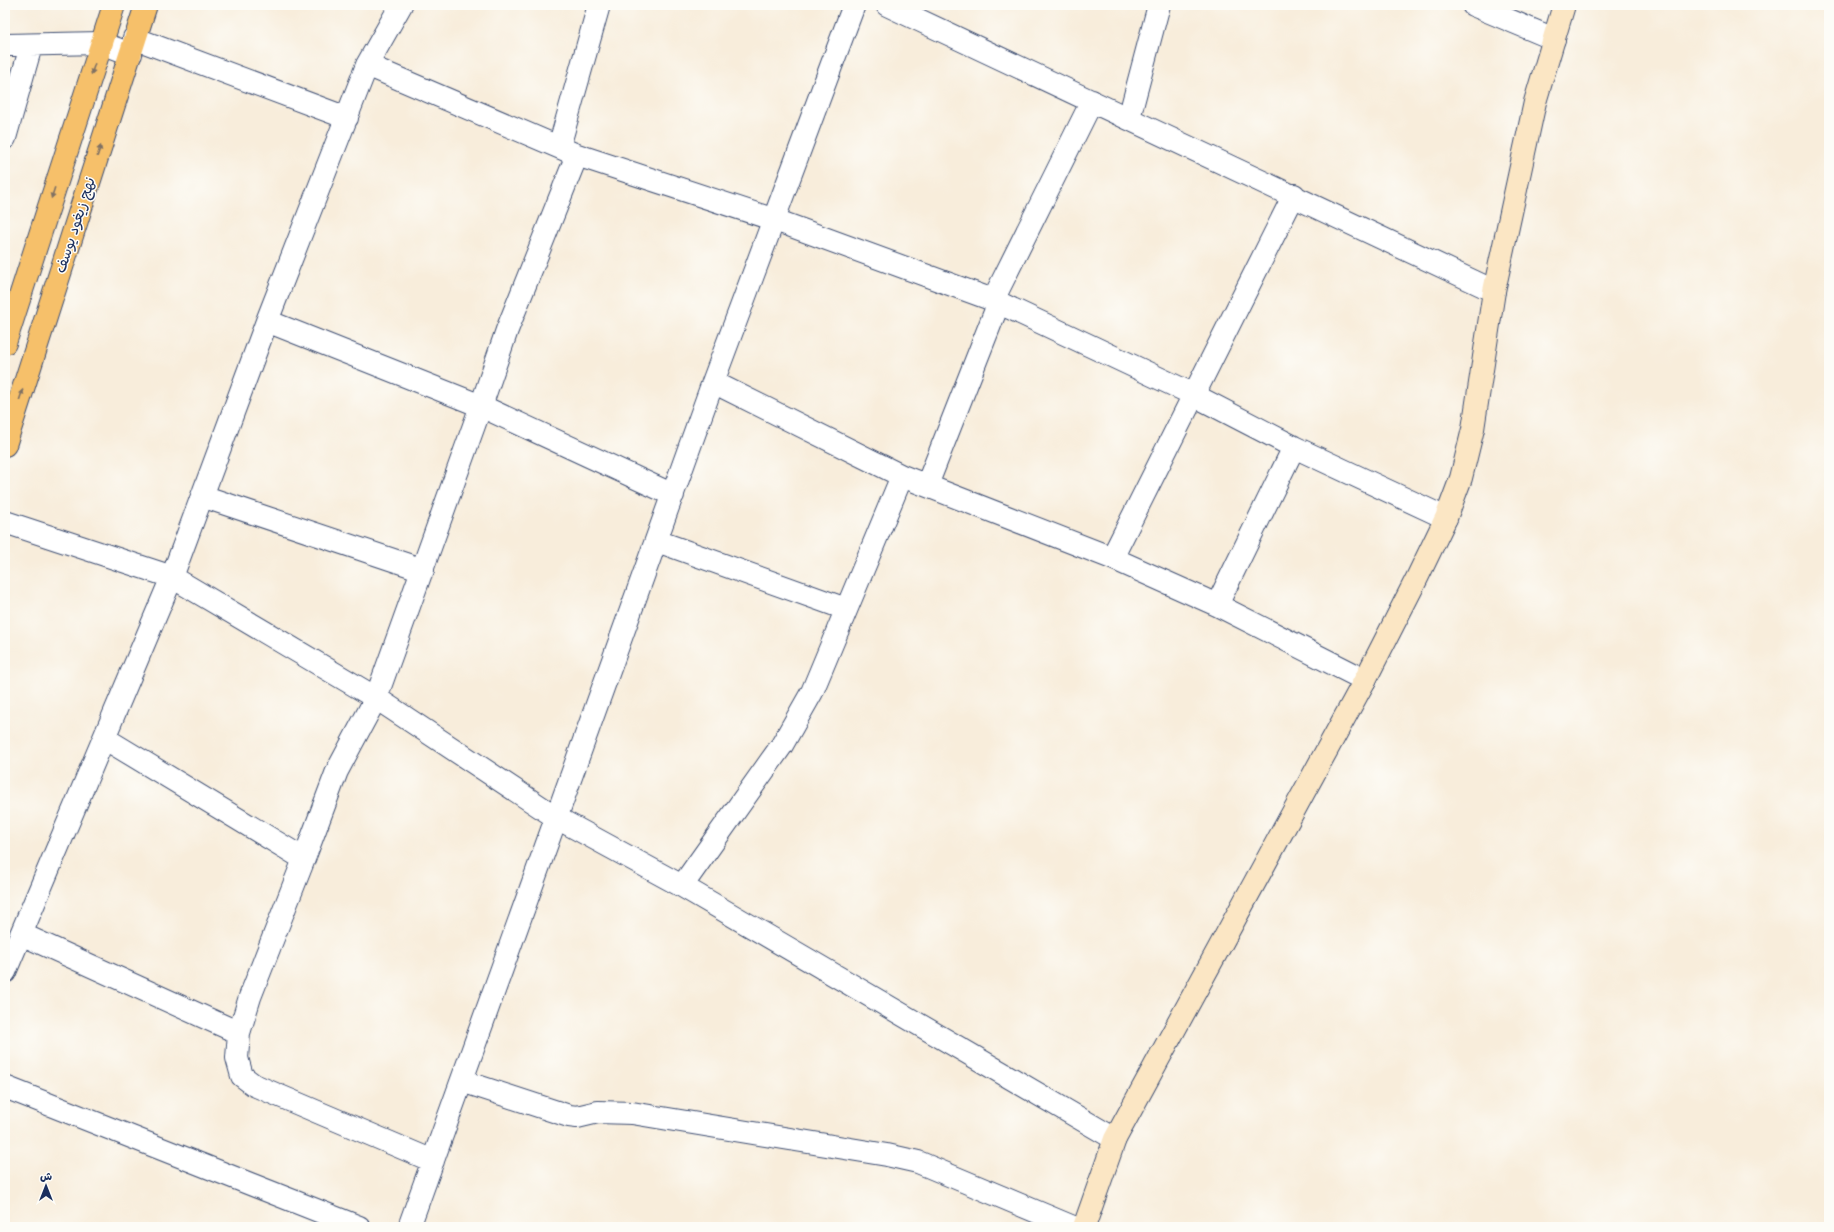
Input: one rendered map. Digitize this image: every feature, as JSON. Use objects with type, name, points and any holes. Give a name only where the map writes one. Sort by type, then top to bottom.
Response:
[{"type":"main road","name":"نهج زيغود يوسف","points":[[5,343],[114,5]]},
{"type":"main road","name":"نهج زيغود يوسف","points":[[5,445],[146,5]]},
{"type":"street","points":[[5,972],[172,577],[267,321],[367,65],[401,5]]},
{"type":"street","points":[[433,1161],[254,1085],[242,1076],[237,1058],[239,1033],[250,997],[337,771],[376,698],[482,406],[568,151],[599,5]]},
{"type":"street","points":[[409,1227],[713,382],[775,220],[854,5]]},
{"type":"street","points":[[887,5],[918,12],[1092,101],[1294,195],[1494,291]]},
{"type":"street","points":[[1129,118],[1159,5]]},
{"type":"street","points":[[1473,5],[1554,39]]},
{"type":"street","points":[[1084,1227],[1115,1139],[1365,680],[1446,518],[1460,478],[1473,429],[1494,291],[1535,102],[1564,5]]},
{"type":"street","points":[[5,45],[31,46],[101,43],[133,46],[347,118]]},
{"type":"street","points":[[5,138],[31,46]]},
{"type":"street","points":[[367,65],[568,151],[775,220],[996,301],[1195,395],[1294,447],[1446,518]]},
{"type":"street","points":[[927,485],[996,301],[1092,101]]},
{"type":"street","points":[[1112,558],[1294,195]]},
{"type":"street","points":[[267,321],[482,406],[673,495]]},
{"type":"street","points":[[713,382],[902,476],[1112,558],[1217,605],[1365,680]]},
{"type":"street","points":[[1217,605],[1294,447]]},
{"type":"street","points":[[682,886],[782,745],[812,692],[902,476]]},
{"type":"street","points":[[202,496],[423,570]]},
{"type":"street","points":[[5,522],[172,577],[376,698],[557,818],[682,886],[1115,1139]]},
{"type":"street","points":[[657,541],[846,609]]},
{"type":"street","points":[[104,738],[304,859]]},
{"type":"street","points":[[21,934],[239,1033]]},
{"type":"street","points":[[462,1081],[569,1116],[577,1117],[598,1112],[632,1113],[887,1155],[918,1162],[1073,1227]]},
{"type":"street","points":[[5,1087],[359,1227]]}]
